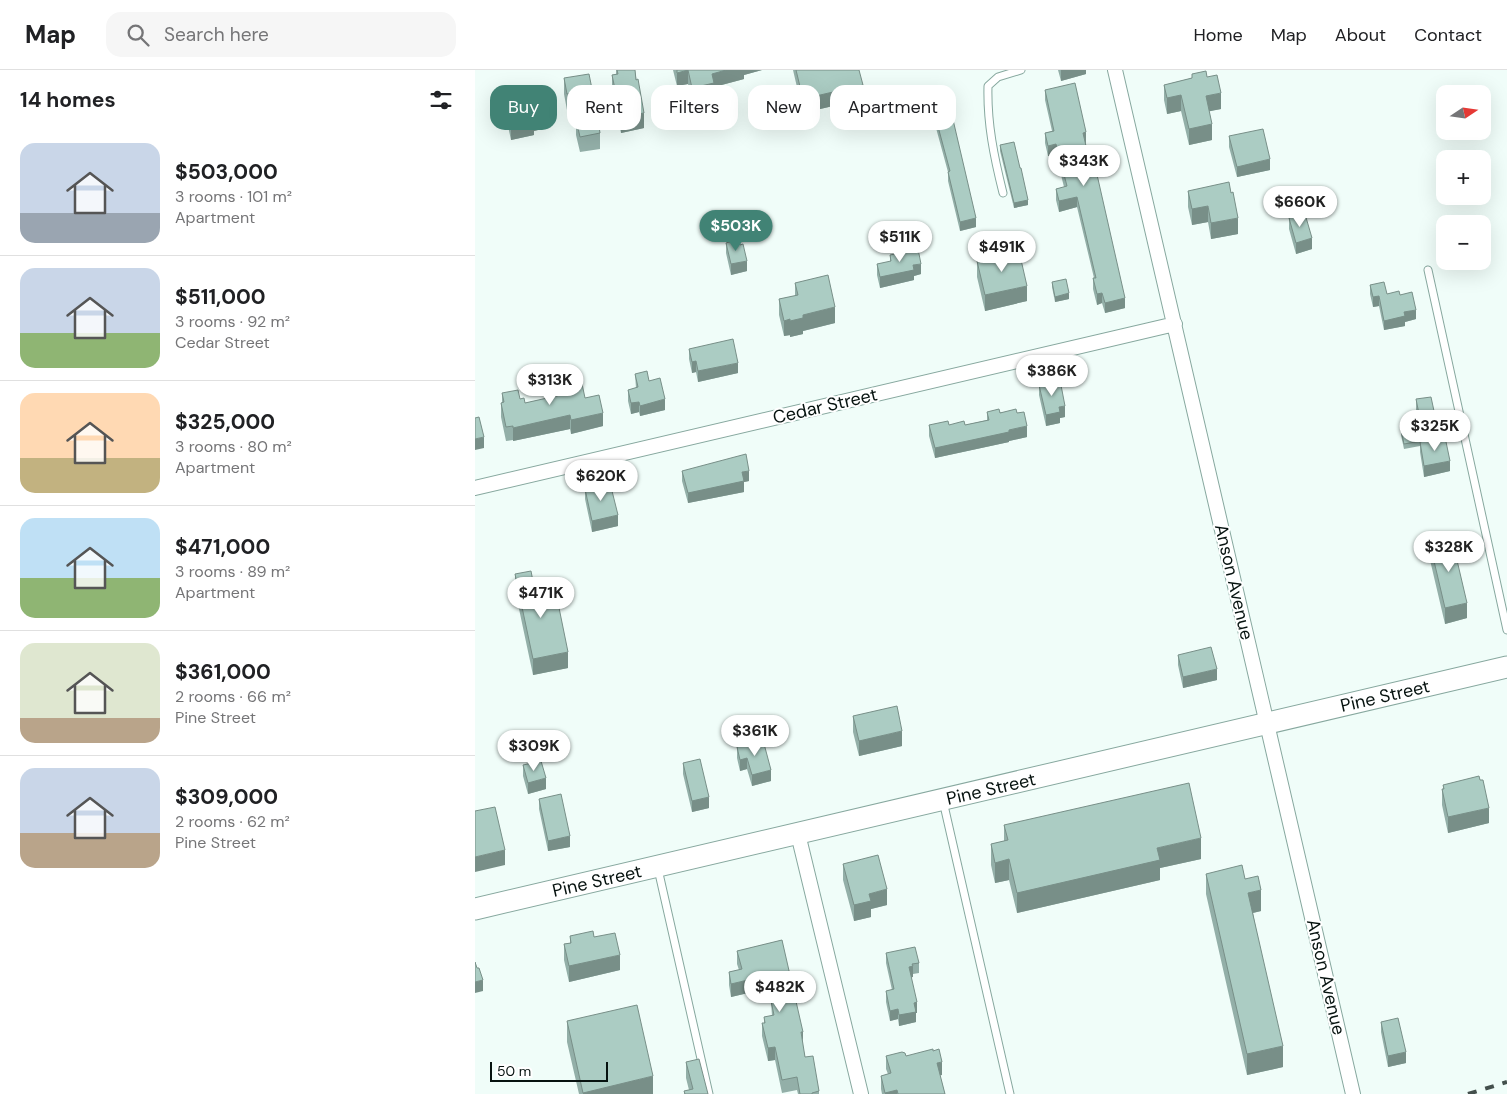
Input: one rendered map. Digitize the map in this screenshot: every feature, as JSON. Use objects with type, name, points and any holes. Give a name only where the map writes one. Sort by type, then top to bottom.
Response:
[{"type":"main road","name":"Pine Street","points":[[475,909],[1267,725],[1507,667]]},
{"type":"street","name":"Anson Avenue","points":[[1115,70],[1353,1094]]},
{"type":"street","name":"Cedar Street","points":[[475,488],[1175,324]]},
{"type":"street","points":[[798,834],[861,1094]]},
{"type":"lane","points":[[1003,193],[991,146],[988,86],[998,78],[1021,70]]},
{"type":"lane","points":[[1428,270],[1507,630]]},
{"type":"lane","points":[[943,800],[1010,1094]]},
{"type":"lane","points":[[658,867],[709,1094]]},
{"type":"building","points":[[617,70],[635,70],[636,80],[638,79],[639,85],[614,85],[612,75],[618,74]]},
{"type":"building","points":[[677,70],[688,70],[677,73]]},
{"type":"building","points":[[688,70],[726,70],[712,74],[714,83],[691,85]]},
{"type":"building","points":[[796,70],[859,70],[863,85],[830,85],[830,93],[820,95],[820,85],[800,85]]},
{"type":"building","points":[[1206,71],[1207,77],[1217,75],[1221,93],[1206,96],[1212,124],[1189,129],[1181,95],[1167,98],[1164,85],[1192,78],[1192,74]]},
{"type":"building","points":[[589,74],[591,85],[567,85],[567,94],[564,78]]},
{"type":"building","points":[[1075,83],[1086,132],[1083,133],[1089,159],[1092,158],[1098,179],[1125,298],[1105,303],[1102,293],[1097,294],[1093,278],[1096,278],[1077,197],[1059,201],[1056,189],[1067,186],[1056,144],[1048,146],[1045,133],[1054,131],[1045,90]]},
{"type":"building","points":[[641,96],[644,113],[641,114]]},
{"type":"building","points":[[1263,129],[1270,159],[1237,167],[1229,136]]},
{"type":"building","points":[[578,130],[600,130],[600,133],[580,137]]},
{"type":"building","points":[[939,130],[955,130],[976,218],[960,222],[948,172],[950,171]]},
{"type":"building","points":[[1014,142],[1028,200],[1014,203],[1000,145]]},
{"type":"building","points":[[1229,182],[1238,218],[1211,223],[1208,206],[1192,209],[1188,191]]},
{"type":"building","points":[[1305,214],[1312,238],[1296,243],[1289,218]]},
{"type":"building","points":[[739,239],[740,245],[743,244],[747,261],[731,264],[726,243]]},
{"type":"building","points":[[918,249],[921,264],[913,265],[914,270],[880,277],[877,264],[891,261],[890,255]]},
{"type":"building","points":[[1019,251],[1027,286],[985,295],[977,261]]},
{"type":"building","points":[[828,275],[835,307],[803,315],[803,318],[784,321],[779,299],[798,295],[795,283]]},
{"type":"building","points":[[1066,279],[1069,293],[1055,297],[1052,282]]},
{"type":"building","points":[[1384,282],[1387,294],[1399,291],[1400,295],[1412,292],[1416,310],[1404,312],[1405,316],[1384,321],[1379,296],[1373,297],[1370,285]]},
{"type":"building","points":[[733,339],[738,363],[698,371],[696,361],[692,362],[689,349]]},
{"type":"building","points":[[647,371],[649,381],[660,378],[665,399],[640,406],[639,402],[631,403],[628,390],[638,387],[635,374]]},
{"type":"building","points":[[581,379],[585,398],[599,395],[603,413],[571,420],[570,415],[513,428],[513,426],[506,427],[501,403],[504,402],[502,393],[518,390],[520,399],[524,398],[525,403],[565,394],[562,383]]},
{"type":"building","points":[[1060,380],[1065,406],[1059,407],[1060,412],[1046,415],[1039,385]]},
{"type":"building","points":[[1431,397],[1434,411],[1419,414],[1416,399]]},
{"type":"building","points":[[999,409],[1000,413],[1016,409],[1017,413],[1024,412],[1027,426],[1009,430],[1009,432],[935,448],[929,425],[948,421],[949,425],[964,421],[965,425],[989,420],[987,412]]},
{"type":"building","points":[[479,417],[484,437],[475,439],[475,418]]},
{"type":"building","points":[[1418,427],[1421,441],[1404,444],[1401,430]]},
{"type":"building","points":[[1445,437],[1450,461],[1424,466],[1420,442]]},
{"type":"building","points":[[746,454],[749,471],[742,472],[744,481],[688,493],[682,471]]},
{"type":"building","points":[[610,483],[618,515],[592,521],[585,489]]},
{"type":"building","points":[[1452,539],[1467,603],[1445,608],[1430,544]]},
{"type":"building","points":[[531,571],[536,597],[556,593],[568,652],[533,659],[515,574]]},
{"type":"building","points":[[1211,647],[1217,669],[1183,677],[1178,655]]},
{"type":"building","points":[[897,706],[902,731],[859,741],[853,716]]},
{"type":"building","points":[[763,740],[771,770],[752,775],[747,758],[740,760],[737,747]]},
{"type":"building","points":[[700,759],[709,797],[692,801],[683,763]]},
{"type":"building","points":[[541,761],[546,778],[528,783],[523,765]]},
{"type":"building","points":[[1479,776],[1480,780],[1483,780],[1489,808],[1448,817],[1442,789],[1444,789],[1443,785]]},
{"type":"building","points":[[1189,783],[1201,838],[1157,848],[1160,860],[1017,893],[1009,859],[995,863],[991,844],[1008,840],[1004,825]]},
{"type":"building","points":[[561,794],[570,836],[548,841],[539,799]]},
{"type":"building","points":[[495,807],[505,850],[475,857],[475,811]]},
{"type":"building","points":[[878,855],[887,889],[869,894],[871,901],[854,905],[843,864]]},
{"type":"building","points":[[1242,865],[1245,879],[1258,876],[1261,890],[1248,893],[1283,1046],[1247,1054],[1206,874]]},
{"type":"building","points":[[593,931],[594,937],[615,933],[620,955],[569,966],[564,944],[571,943],[570,936]]},
{"type":"building","points":[[782,940],[803,1032],[801,1032],[805,1057],[813,1056],[819,1091],[812,1094],[800,1094],[797,1077],[782,1080],[775,1047],[768,1048],[762,1023],[765,1023],[764,1017],[774,1015],[771,1001],[775,1000],[769,975],[731,984],[729,972],[742,969],[737,951]]},
{"type":"building","points":[[915,947],[919,963],[912,964],[913,966],[909,967],[917,1002],[914,1003],[916,1012],[899,1015],[898,1009],[890,1011],[886,991],[894,989],[886,953]]},
{"type":"building","points":[[475,962],[483,980],[475,982]]},
{"type":"building","points":[[637,1005],[653,1076],[583,1093],[567,1021]]},
{"type":"building","points":[[1398,1018],[1406,1052],[1388,1056],[1381,1022]]},
{"type":"building","points":[[933,1049],[933,1051],[939,1049],[942,1062],[937,1063],[945,1094],[898,1094],[897,1090],[885,1093],[881,1076],[891,1073],[886,1056],[902,1052],[906,1056]]},
{"type":"building","points":[[699,1059],[708,1094],[685,1094],[684,1091],[693,1089],[686,1062]]},
{"type":"railway","points":[[1468,1094],[1507,1082]]}]
